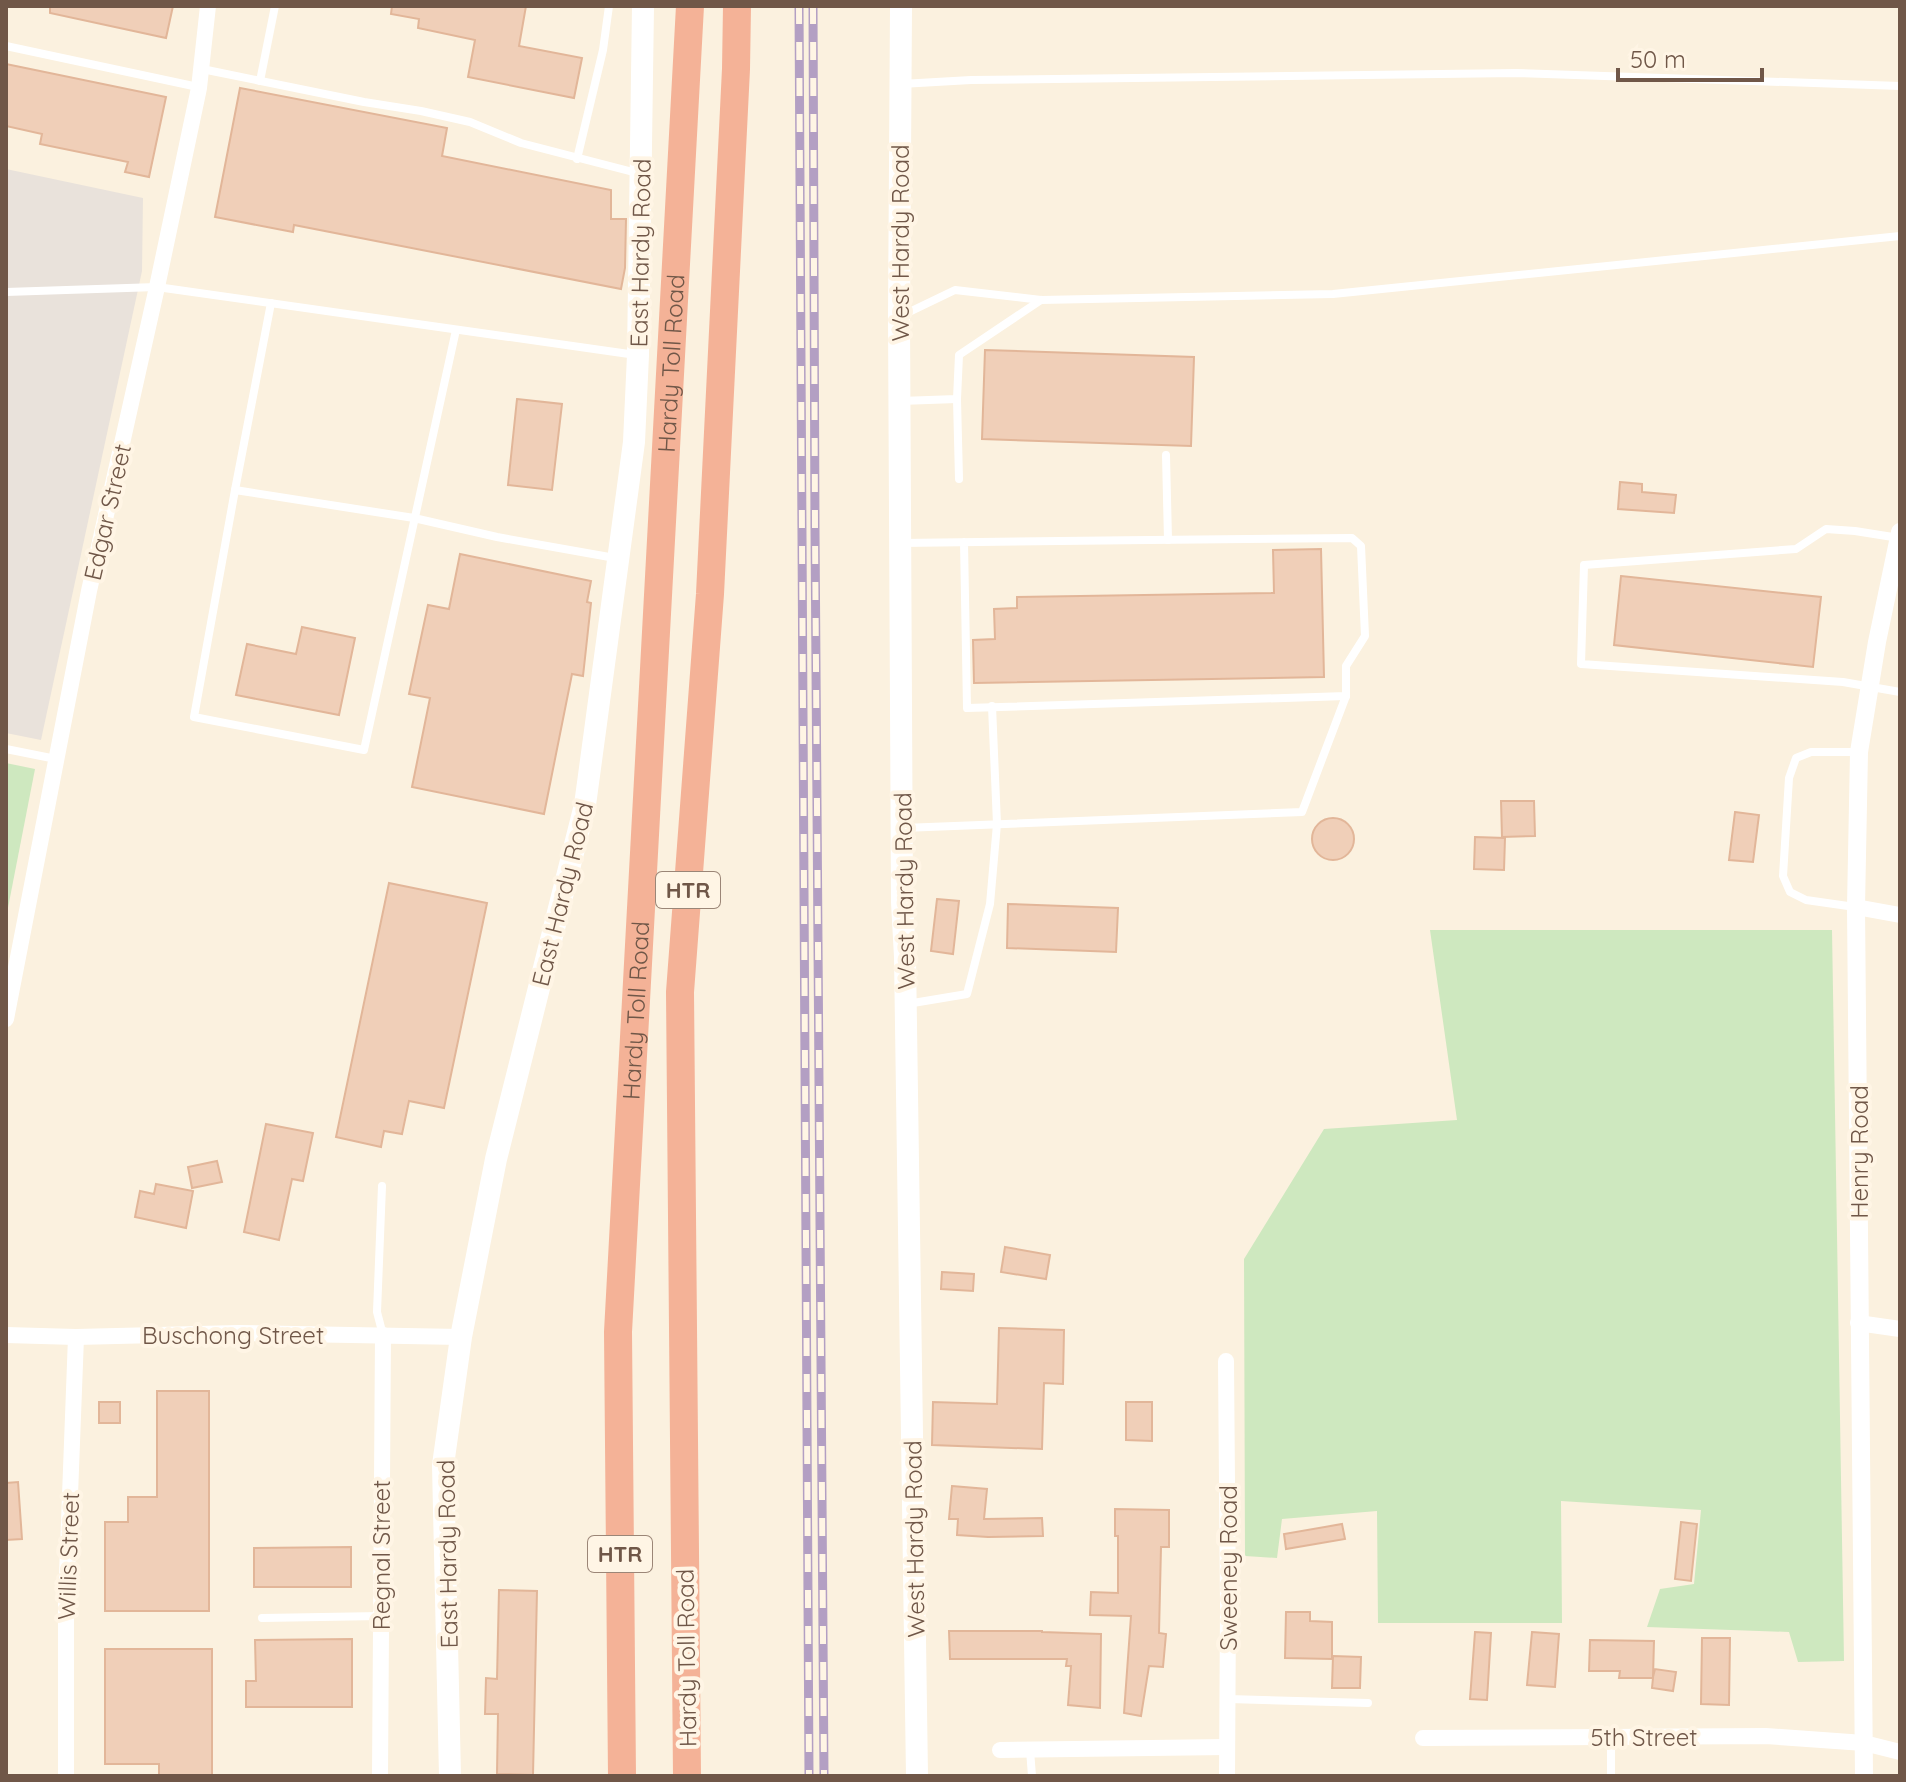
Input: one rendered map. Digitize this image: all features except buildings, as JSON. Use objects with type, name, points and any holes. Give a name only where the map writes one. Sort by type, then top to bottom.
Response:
[{"type":"highway","name":"Hardy Toll Road","points":[[622,1776],[618,1332],[690,6]]},
{"type":"highway","name":"Hardy Toll Road","points":[[687,1776],[680,992],[710,594],[737,6]]},
{"type":"main road","name":"East Hardy Road","points":[[450,1776],[443,1465],[461,1337],[496,1159],[585,805],[634,442],[643,6]]},
{"type":"main road","name":"West Hardy Road","points":[[901,6],[899,401],[902,828],[917,1776]]},
{"type":"street","name":"Edgar Street","points":[[6,1019],[8,996],[89,591],[199,88],[208,6]]},
{"type":"street","name":"Henry Road","points":[[1864,1776],[1858,1323],[1856,907],[1859,752],[1899,535]]},
{"type":"street","points":[[1856,907],[1900,915]]},
{"type":"street","points":[[1858,1323],[1900,1329]]},
{"type":"street","name":"Buschong Street","points":[[6,1335],[76,1337],[239,1333],[461,1337]]},
{"type":"street","name":"Regnal Street","points":[[380,1776],[383,1335]]},
{"type":"street","name":"Willis Street","points":[[66,1776],[66,1601],[76,1337]]},
{"type":"street","name":"Sweeney Road","points":[[1226,1361],[1227,1776]]},
{"type":"street","name":"5th Street","points":[[1423,1738],[1766,1736],[1864,1743],[1900,1752]]},
{"type":"street","points":[[1000,1750],[1227,1747]]},
{"type":"lane","points":[[260,81],[275,6]]},
{"type":"lane","points":[[577,159],[603,50],[609,6]]},
{"type":"lane","points":[[6,46],[199,88]]},
{"type":"lane","points":[[202,69],[470,122],[521,143],[641,174]]},
{"type":"lane","points":[[901,84],[971,80],[1516,73],[1900,86]]},
{"type":"lane","points":[[899,317],[955,290],[1041,300],[1333,294],[1900,236]]},
{"type":"lane","points":[[6,292],[157,287],[638,355]]},
{"type":"lane","points":[[959,479],[959,355],[1041,300]]},
{"type":"lane","points":[[271,303],[194,717],[364,750],[456,330]]},
{"type":"lane","points":[[899,401],[957,399]]},
{"type":"lane","points":[[1166,455],[1168,540]]},
{"type":"lane","points":[[235,490],[414,518],[618,559]]},
{"type":"lane","points":[[1899,535],[1826,529],[1796,549],[1584,565],[1581,664],[1843,682],[1900,692]]},
{"type":"lane","points":[[900,543],[1352,538],[1361,546],[1365,636],[1346,666],[1346,696],[1302,812],[902,828]]},
{"type":"lane","points":[[964,542],[967,708],[1346,696]]},
{"type":"lane","points":[[906,1004],[967,994],[990,904],[997,824],[992,706]]},
{"type":"lane","points":[[6,749],[57,759]]},
{"type":"lane","points":[[1856,907],[1806,900],[1790,892],[1783,876],[1789,778],[1796,758],[1811,752],[1859,752]]},
{"type":"lane","points":[[382,1186],[377,1312],[383,1335]]},
{"type":"lane","points":[[262,1618],[381,1616]]},
{"type":"lane","points":[[1227,1699],[1368,1703]]},
{"type":"lane","points":[[1611,1737],[1611,1776]]},
{"type":"lane","points":[[1030,1750],[1032,1776]]},
{"type":"shaded area","points":[[6,169],[143,198],[142,271],[41,740],[6,733]]},
{"type":"green space","points":[[6,763],[35,769],[6,918]]},
{"type":"green space","points":[[1430,930],[1832,930],[1844,1661],[1798,1662],[1789,1632],[1647,1627],[1660,1589],[1694,1584],[1701,1510],[1561,1501],[1562,1623],[1378,1623],[1377,1511],[1282,1519],[1277,1558],[1245,1556],[1244,1259],[1324,1129],[1457,1120]]},
{"type":"railway","points":[[799,6],[809,1776]]},
{"type":"railway","points":[[813,6],[824,1776]]}]
